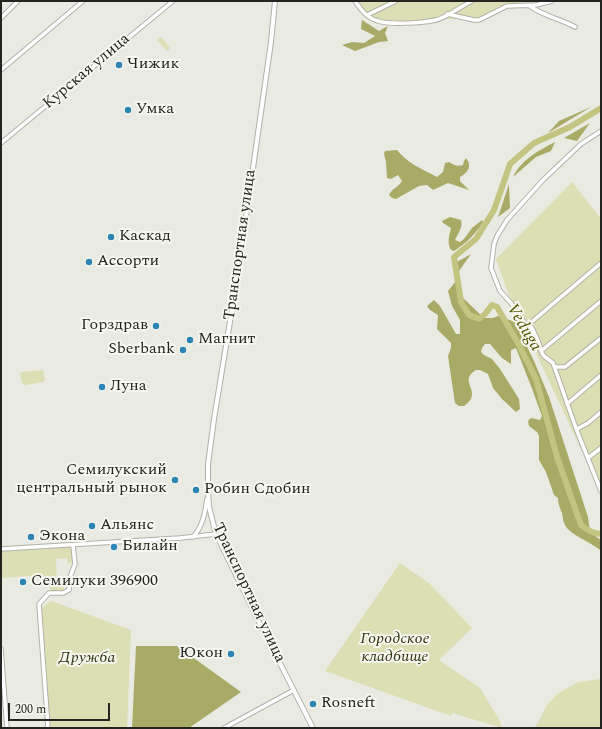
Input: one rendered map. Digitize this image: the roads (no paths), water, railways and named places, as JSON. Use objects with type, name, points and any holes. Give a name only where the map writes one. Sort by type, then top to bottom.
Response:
[{"type":"main road","name":"Транспортная улица","points":[[275,1],[271,42],[238,273],[214,419],[208,464],[208,494],[209,507],[216,534],[261,626],[314,728]]},
{"type":"street","points":[[1,18],[18,1]]},
{"type":"street","points":[[1,70],[84,1]]},
{"type":"street","name":"Курская улица","points":[[1,143],[174,1]]},
{"type":"street","points":[[355,1],[363,13],[378,21],[410,23],[436,20],[472,1]]},
{"type":"street","points":[[367,15],[396,1]]},
{"type":"street","points":[[447,14],[479,20],[507,6],[536,6],[552,1]]},
{"type":"street","points":[[529,6],[575,27]]},
{"type":"street","points":[[601,131],[581,144],[558,165],[507,220],[497,236],[492,256],[491,268],[500,291],[511,302],[524,322],[532,328],[541,351],[555,367],[576,430],[601,489]]},
{"type":"street","points":[[528,325],[601,263]]},
{"type":"street","points":[[541,351],[601,301]]},
{"type":"street","points":[[555,367],[565,367],[601,338]]},
{"type":"street","points":[[567,404],[601,376]]},
{"type":"street","points":[[576,430],[601,412]]},
{"type":"street","points":[[588,458],[601,448]]},
{"type":"street","points":[[193,537],[203,522],[208,494]]},
{"type":"street","points":[[1,549],[193,537],[216,534]]},
{"type":"street","points":[[48,728],[39,604],[49,593],[62,593],[69,590],[70,577],[75,564],[73,545]]},
{"type":"street","points":[[1,649],[2,690],[7,728]]},
{"type":"street","points":[[224,728],[294,690]]},
{"type":"waterway","name":"Veduga","points":[[601,108],[570,127],[534,143],[510,164],[494,210],[476,239],[454,257],[461,302],[469,315],[479,319],[492,305],[497,307],[518,343],[536,379],[557,457],[581,525],[590,531],[601,534]]},
{"type":"place","name":"Чижик","points":[[119,65]]},
{"type":"place","name":"Умка","points":[[128,110]]},
{"type":"place","name":"Каскад","points":[[111,237]]},
{"type":"place","name":"Ассорти","points":[[89,262]]},
{"type":"place","name":"Горздрав","points":[[156,326]]},
{"type":"place","name":"Магнит","points":[[190,340]]},
{"type":"place","name":"Sberbank","points":[[183,350]]},
{"type":"place","name":"Луна","points":[[102,387]]},
{"type":"place","name":"Семилукский центральный рынок","points":[[175,480]]},
{"type":"place","name":"Робин Сдобин","points":[[196,490]]},
{"type":"place","name":"Альянс","points":[[92,526]]},
{"type":"place","name":"Экона","points":[[31,537]]},
{"type":"place","name":"Билайн","points":[[114,547]]},
{"type":"place","name":"Семилуки 396900","points":[[23,582]]},
{"type":"place","name":"Юкон","points":[[231,654]]},
{"type":"place","name":"Rosneft","points":[[313,704]]},
{"type":"park label","name":"Городское кладбище","points":[[395,649]]},
{"type":"park label","name":"Дружба","points":[[87,659]]}]
